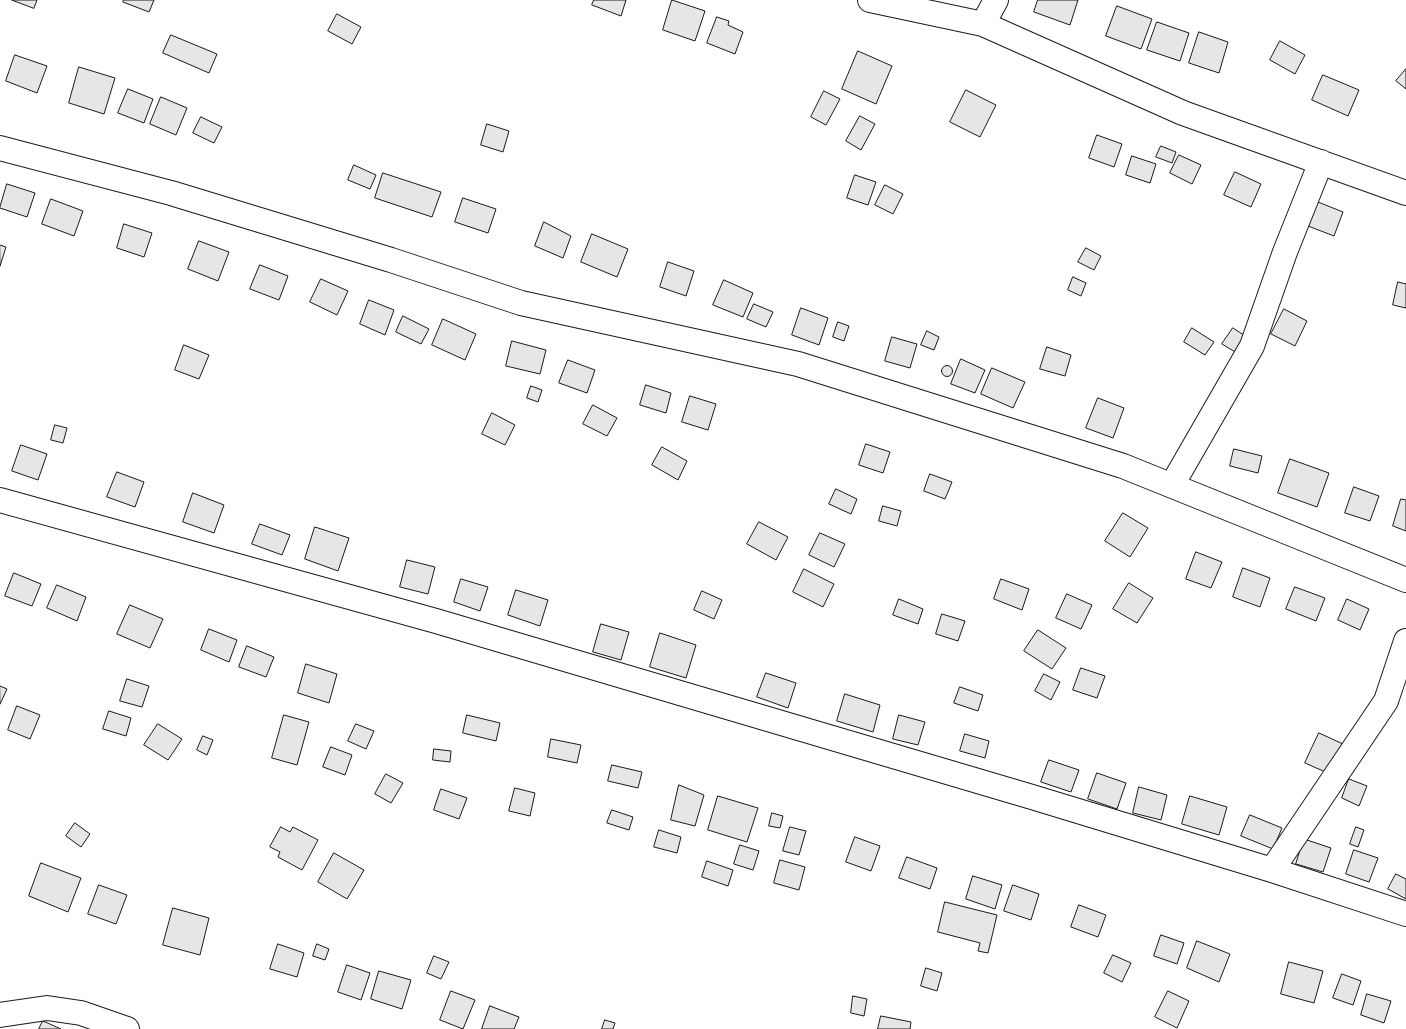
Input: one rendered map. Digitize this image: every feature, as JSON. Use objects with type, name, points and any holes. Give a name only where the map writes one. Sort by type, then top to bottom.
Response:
[{"type":"street","points":[[870,0],[983,24],[1183,113],[1321,162],[1404,186]]},
{"type":"street","points":[[983,24],[996,0]]},
{"type":"street","points":[[0,148],[171,193],[391,260],[520,303],[798,364],[1123,466],[1406,580]]},
{"type":"street","points":[[1172,485],[1252,346],[1285,252],[1321,162]]},
{"type":"street","points":[[0,500],[436,620],[1022,794],[1272,870],[1406,914]]},
{"type":"street","points":[[1272,870],[1386,701],[1406,641]]},
{"type":"street","points":[[0,1015],[47,1008],[81,1013],[127,1029]]},
{"type":"building","points":[[12,0],[37,0],[34,8]]},
{"type":"building","points":[[124,0],[154,0],[149,12],[123,2]]},
{"type":"building","points":[[594,0],[626,0],[621,16],[592,5]]},
{"type":"building","points":[[672,0],[705,11],[695,41],[663,30]]},
{"type":"building","points":[[1038,0],[1078,0],[1070,25],[1034,12]]},
{"type":"building","points":[[1117,6],[1152,19],[1141,49],[1106,36]]},
{"type":"building","points":[[337,14],[361,27],[352,44],[328,31]]},
{"type":"building","points":[[717,17],[729,21],[728,25],[743,32],[735,54],[707,43]]},
{"type":"building","points":[[1157,22],[1189,33],[1180,61],[1147,50]]},
{"type":"building","points":[[1199,32],[1228,42],[1219,73],[1189,63]]},
{"type":"building","points":[[171,35],[217,54],[209,73],[163,53]]},
{"type":"building","points":[[1280,41],[1305,55],[1295,74],[1270,60]]},
{"type":"building","points":[[858,51],[892,66],[876,104],[842,89]]},
{"type":"building","points":[[15,55],[47,66],[37,93],[6,81]]},
{"type":"building","points":[[79,67],[115,78],[104,114],[69,103]]},
{"type":"building","points":[[1406,69],[1406,89],[1396,81]]},
{"type":"building","points":[[1323,75],[1359,90],[1348,116],[1312,100]]},
{"type":"building","points":[[128,89],[153,99],[144,123],[118,113]]},
{"type":"building","points":[[966,90],[996,105],[980,137],[950,122]]},
{"type":"building","points":[[824,91],[840,99],[826,125],[811,117]]},
{"type":"building","points":[[161,97],[187,108],[176,135],[150,124]]},
{"type":"building","points":[[860,116],[875,124],[861,150],[846,141]]},
{"type":"building","points":[[201,117],[222,127],[214,143],[193,133]]},
{"type":"building","points":[[487,124],[509,131],[503,152],[481,145]]},
{"type":"building","points":[[1097,135],[1122,144],[1114,167],[1089,158]]},
{"type":"building","points":[[1161,146],[1176,152],[1172,163],[1156,157]]},
{"type":"building","points":[[1179,155],[1201,165],[1192,184],[1170,173]]},
{"type":"building","points":[[1132,156],[1156,164],[1150,183],[1126,175]]},
{"type":"building","points":[[354,165],[376,175],[370,189],[348,180]]},
{"type":"building","points":[[1235,172],[1261,184],[1251,207],[1224,195]]},
{"type":"building","points":[[383,173],[441,192],[432,217],[375,198]]},
{"type":"building","points":[[855,175],[876,182],[868,205],[847,198]]},
{"type":"building","points":[[7,184],[35,193],[27,217],[0,208]]},
{"type":"building","points":[[885,185],[903,194],[893,214],[875,205]]},
{"type":"building","points":[[463,198],[496,209],[488,233],[455,222]]},
{"type":"building","points":[[51,199],[83,211],[74,236],[42,224]]},
{"type":"building","points":[[1318,202],[1343,212],[1334,236],[1308,226]]},
{"type":"building","points":[[544,222],[571,236],[563,258],[535,246]]},
{"type":"building","points":[[124,224],[152,233],[144,257],[117,248]]},
{"type":"building","points":[[592,234],[628,249],[617,277],[581,262]]},
{"type":"building","points":[[199,241],[229,252],[218,281],[188,269]]},
{"type":"building","points":[[0,245],[6,247],[0,266]]},
{"type":"building","points":[[1086,248],[1101,256],[1094,270],[1078,262]]},
{"type":"building","points":[[668,262],[694,271],[686,296],[660,287]]},
{"type":"building","points":[[260,265],[288,276],[279,300],[250,289]]},
{"type":"building","points":[[1073,277],[1086,283],[1081,296],[1068,290]]},
{"type":"building","points":[[321,279],[348,291],[337,315],[310,302]]},
{"type":"building","points":[[724,280],[753,293],[743,317],[713,305]]},
{"type":"building","points":[[1398,282],[1406,284],[1406,308],[1393,305]]},
{"type":"building","points":[[369,300],[394,310],[385,335],[360,324]]},
{"type":"building","points":[[754,304],[773,312],[766,327],[747,319]]},
{"type":"building","points":[[801,308],[828,318],[819,345],[792,335]]},
{"type":"building","points":[[1284,309],[1307,321],[1295,346],[1271,334]]},
{"type":"building","points":[[403,316],[429,329],[421,344],[396,332]]},
{"type":"building","points":[[443,319],[476,334],[465,360],[432,345]]},
{"type":"building","points":[[838,322],[849,326],[844,341],[833,337]]},
{"type":"building","points":[[1192,328],[1214,342],[1205,355],[1184,342]]},
{"type":"building","points":[[1233,328],[1250,339],[1240,355],[1222,344]]},
{"type":"building","points":[[927,331],[939,337],[934,350],[921,345]]},
{"type":"building","points":[[892,337],[917,344],[910,368],[885,361]]},
{"type":"building","points":[[512,341],[546,350],[540,374],[506,366]]},
{"type":"building","points":[[184,345],[209,355],[199,379],[175,370]]},
{"type":"building","points":[[1047,347],[1071,355],[1065,376],[1040,369]]},
{"type":"building","points":[[961,359],[985,370],[975,393],[951,384]]},
{"type":"building","points":[[568,360],[595,370],[587,393],[559,383]]},
{"type":"building","points":[[945,366],[949,366],[952,371],[951,375],[945,376],[942,373],[942,369]]},
{"type":"building","points":[[992,368],[1025,382],[1013,408],[981,394]]},
{"type":"building","points":[[646,385],[671,393],[666,413],[640,405]]},
{"type":"building","points":[[531,386],[542,390],[538,402],[527,398]]},
{"type":"building","points":[[690,396],[716,404],[708,430],[682,422]]},
{"type":"building","points":[[1098,398],[1124,408],[1113,438],[1086,428]]},
{"type":"building","points":[[593,405],[617,418],[607,436],[583,424]]},
{"type":"building","points":[[492,413],[515,425],[505,445],[482,434]]},
{"type":"building","points":[[55,425],[67,428],[63,443],[51,440]]},
{"type":"building","points":[[866,444],[890,452],[883,473],[859,465]]},
{"type":"building","points":[[21,445],[47,454],[38,480],[12,471]]},
{"type":"building","points":[[662,447],[687,461],[678,480],[652,465]]},
{"type":"building","points":[[1234,449],[1262,456],[1258,473],[1230,466]]},
{"type":"building","points":[[1290,459],[1329,473],[1317,507],[1278,493]]},
{"type":"building","points":[[117,472],[144,482],[135,507],[107,497]]},
{"type":"building","points":[[930,474],[952,482],[945,499],[924,491]]},
{"type":"building","points":[[1354,487],[1379,496],[1370,521],[1345,513]]},
{"type":"building","points":[[836,489],[857,499],[851,514],[829,504]]},
{"type":"building","points":[[193,493],[224,505],[214,533],[183,522]]},
{"type":"building","points":[[1401,499],[1406,500],[1406,531],[1393,526]]},
{"type":"building","points":[[883,506],[901,511],[897,526],[879,521]]},
{"type":"building","points":[[1123,513],[1148,528],[1130,557],[1105,541]]},
{"type":"building","points":[[759,522],[788,537],[776,560],[747,544]]},
{"type":"building","points":[[260,524],[290,535],[282,555],[252,544]]},
{"type":"building","points":[[315,527],[349,538],[338,571],[305,559]]},
{"type":"building","points":[[820,533],[845,544],[834,567],[809,555]]},
{"type":"building","points":[[1196,552],[1222,562],[1211,588],[1186,579]]},
{"type":"building","points":[[407,560],[435,567],[428,594],[400,587]]},
{"type":"building","points":[[1243,568],[1270,578],[1260,607],[1233,597]]},
{"type":"building","points":[[804,569],[834,584],[823,607],[793,592]]},
{"type":"building","points":[[14,573],[41,584],[32,606],[5,596]]},
{"type":"building","points":[[461,579],[488,587],[480,611],[454,602]]},
{"type":"building","points":[[1001,579],[1029,589],[1022,610],[994,599]]},
{"type":"building","points":[[1129,583],[1153,598],[1137,623],[1113,609]]},
{"type":"building","points":[[57,585],[86,597],[77,621],[47,608]]},
{"type":"building","points":[[1295,587],[1325,598],[1316,621],[1286,609]]},
{"type":"building","points":[[516,590],[548,600],[540,626],[508,615]]},
{"type":"building","points":[[702,591],[722,600],[714,619],[694,610]]},
{"type":"building","points":[[1067,594],[1092,605],[1081,629],[1056,618]]},
{"type":"building","points":[[899,599],[923,609],[918,624],[893,615]]},
{"type":"building","points":[[1347,599],[1369,609],[1360,630],[1338,620]]},
{"type":"building","points":[[130,605],[163,619],[150,648],[117,634]]},
{"type":"building","points":[[942,614],[965,621],[958,641],[936,634]]},
{"type":"building","points":[[601,624],[629,632],[621,660],[593,652]]},
{"type":"building","points":[[209,629],[237,640],[229,662],[201,650]]},
{"type":"building","points":[[1038,630],[1066,648],[1052,669],[1024,651]]},
{"type":"building","points":[[660,633],[696,645],[686,678],[650,667]]},
{"type":"building","points":[[247,646],[274,657],[266,677],[239,667]]},
{"type":"building","points":[[306,664],[337,674],[329,703],[298,693]]},
{"type":"building","points":[[1081,668],[1105,676],[1097,698],[1073,690]]},
{"type":"building","points":[[766,673],[796,683],[788,708],[757,697]]},
{"type":"building","points":[[1044,674],[1060,682],[1051,700],[1035,691]]},
{"type":"building","points":[[127,679],[149,686],[142,707],[120,701]]},
{"type":"building","points":[[0,686],[7,689],[0,704]]},
{"type":"building","points":[[960,687],[983,695],[978,711],[954,703]]},
{"type":"building","points":[[845,694],[880,705],[873,732],[837,721]]},
{"type":"building","points":[[17,706],[40,715],[30,739],[8,730]]},
{"type":"building","points":[[109,711],[131,718],[126,736],[103,729]]},
{"type":"building","points":[[284,715],[309,722],[297,765],[272,758]]},
{"type":"building","points":[[467,715],[500,723],[496,741],[463,733]]},
{"type":"building","points":[[899,715],[925,722],[918,745],[893,739]]},
{"type":"building","points":[[158,724],[182,739],[168,760],[144,745]]},
{"type":"building","points":[[356,724],[374,731],[366,749],[348,741]]},
{"type":"building","points":[[1319,733],[1343,744],[1330,774],[1305,763]]},
{"type":"building","points":[[965,734],[989,741],[985,758],[960,751]]},
{"type":"building","points":[[203,736],[213,740],[207,755],[197,750]]},
{"type":"building","points":[[551,739],[581,745],[577,763],[548,757]]},
{"type":"building","points":[[331,747],[352,755],[345,775],[323,767]]},
{"type":"building","points":[[434,749],[451,751],[450,762],[433,760]]},
{"type":"building","points":[[1049,760],[1079,770],[1071,792],[1041,782]]},
{"type":"building","points":[[612,765],[642,772],[638,788],[608,781]]},
{"type":"building","points":[[1097,773],[1126,783],[1117,809],[1088,799]]},
{"type":"building","points":[[386,774],[403,783],[391,803],[375,794]]},
{"type":"building","points":[[1349,779],[1367,786],[1359,806],[1342,798]]},
{"type":"building","points":[[679,785],[704,795],[695,826],[671,820]]},
{"type":"building","points":[[1139,787],[1167,795],[1161,820],[1133,813]]},
{"type":"building","points":[[515,788],[535,793],[530,816],[509,811]]},
{"type":"building","points":[[441,789],[467,798],[459,819],[434,810]]},
{"type":"building","points":[[718,796],[758,808],[747,842],[708,830]]},
{"type":"building","points":[[1190,796],[1227,807],[1219,835],[1182,824]]},
{"type":"building","points":[[612,810],[633,817],[629,830],[607,823]]},
{"type":"building","points":[[772,813],[783,816],[780,828],[769,826]]},
{"type":"building","points":[[1250,815],[1282,828],[1273,849],[1241,836]]},
{"type":"building","points":[[75,823],[90,834],[81,847],[66,836]]},
{"type":"building","points":[[281,827],[290,832],[293,827],[318,840],[302,870],[278,857],[280,852],[270,847]]},
{"type":"building","points":[[790,827],[806,831],[799,855],[783,851]]},
{"type":"building","points":[[1356,827],[1364,830],[1358,847],[1350,844]]},
{"type":"building","points":[[659,830],[681,837],[677,853],[654,847]]},
{"type":"building","points":[[855,837],[880,846],[871,871],[846,862]]},
{"type":"building","points":[[1304,839],[1331,848],[1323,872],[1296,864]]},
{"type":"building","points":[[740,845],[759,851],[753,870],[734,864]]},
{"type":"building","points":[[1354,850],[1378,858],[1369,882],[1346,874]]},
{"type":"building","points":[[334,853],[364,870],[347,899],[318,882]]},
{"type":"building","points":[[907,857],[937,868],[930,889],[899,878]]},
{"type":"building","points":[[780,860],[805,867],[799,890],[774,883]]},
{"type":"building","points":[[707,861],[733,870],[728,886],[702,877]]},
{"type":"building","points":[[41,863],[81,878],[68,912],[29,896]]},
{"type":"building","points":[[1396,874],[1406,879],[1406,899],[1388,889]]},
{"type":"building","points":[[973,876],[1002,885],[995,909],[966,899]]},
{"type":"building","points":[[99,885],[127,895],[116,924],[88,914]]},
{"type":"building","points":[[1013,885],[1039,894],[1031,920],[1004,911]]},
{"type":"building","points":[[945,902],[997,915],[988,953],[978,951],[980,943],[938,932]]},
{"type":"building","points":[[1079,905],[1106,915],[1098,937],[1071,927]]},
{"type":"building","points":[[173,908],[209,918],[200,955],[163,945]]},
{"type":"building","points":[[1161,935],[1184,943],[1177,964],[1154,956]]},
{"type":"building","points":[[1197,941],[1230,954],[1219,982],[1187,968]]},
{"type":"building","points":[[278,944],[304,953],[297,977],[270,969]]},
{"type":"building","points":[[317,944],[329,949],[325,960],[313,956]]},
{"type":"building","points":[[1113,955],[1131,963],[1122,982],[1104,973]]},
{"type":"building","points":[[434,956],[449,962],[441,979],[427,973]]},
{"type":"building","points":[[1289,962],[1323,971],[1314,1003],[1281,994]]},
{"type":"building","points":[[347,965],[370,973],[361,1000],[338,992]]},
{"type":"building","points":[[926,968],[942,973],[937,991],[921,986]]},
{"type":"building","points":[[379,971],[411,980],[402,1009],[371,999]]},
{"type":"building","points":[[1342,974],[1361,981],[1353,1005],[1333,998]]},
{"type":"building","points":[[451,991],[475,1000],[463,1029],[440,1020]]},
{"type":"building","points":[[1168,991],[1189,1001],[1177,1028],[1155,1017]]},
{"type":"building","points":[[1367,994],[1391,1001],[1384,1023],[1361,1015]]},
{"type":"building","points":[[853,996],[867,999],[864,1016],[851,1013]]},
{"type":"building","points":[[490,1006],[519,1017],[514,1029],[482,1029]]},
{"type":"building","points":[[881,1016],[911,1022],[910,1029],[878,1029]]},
{"type":"building","points":[[605,1020],[615,1023],[613,1029],[602,1029]]},
{"type":"building","points":[[43,1021],[61,1029],[39,1029]]}]
